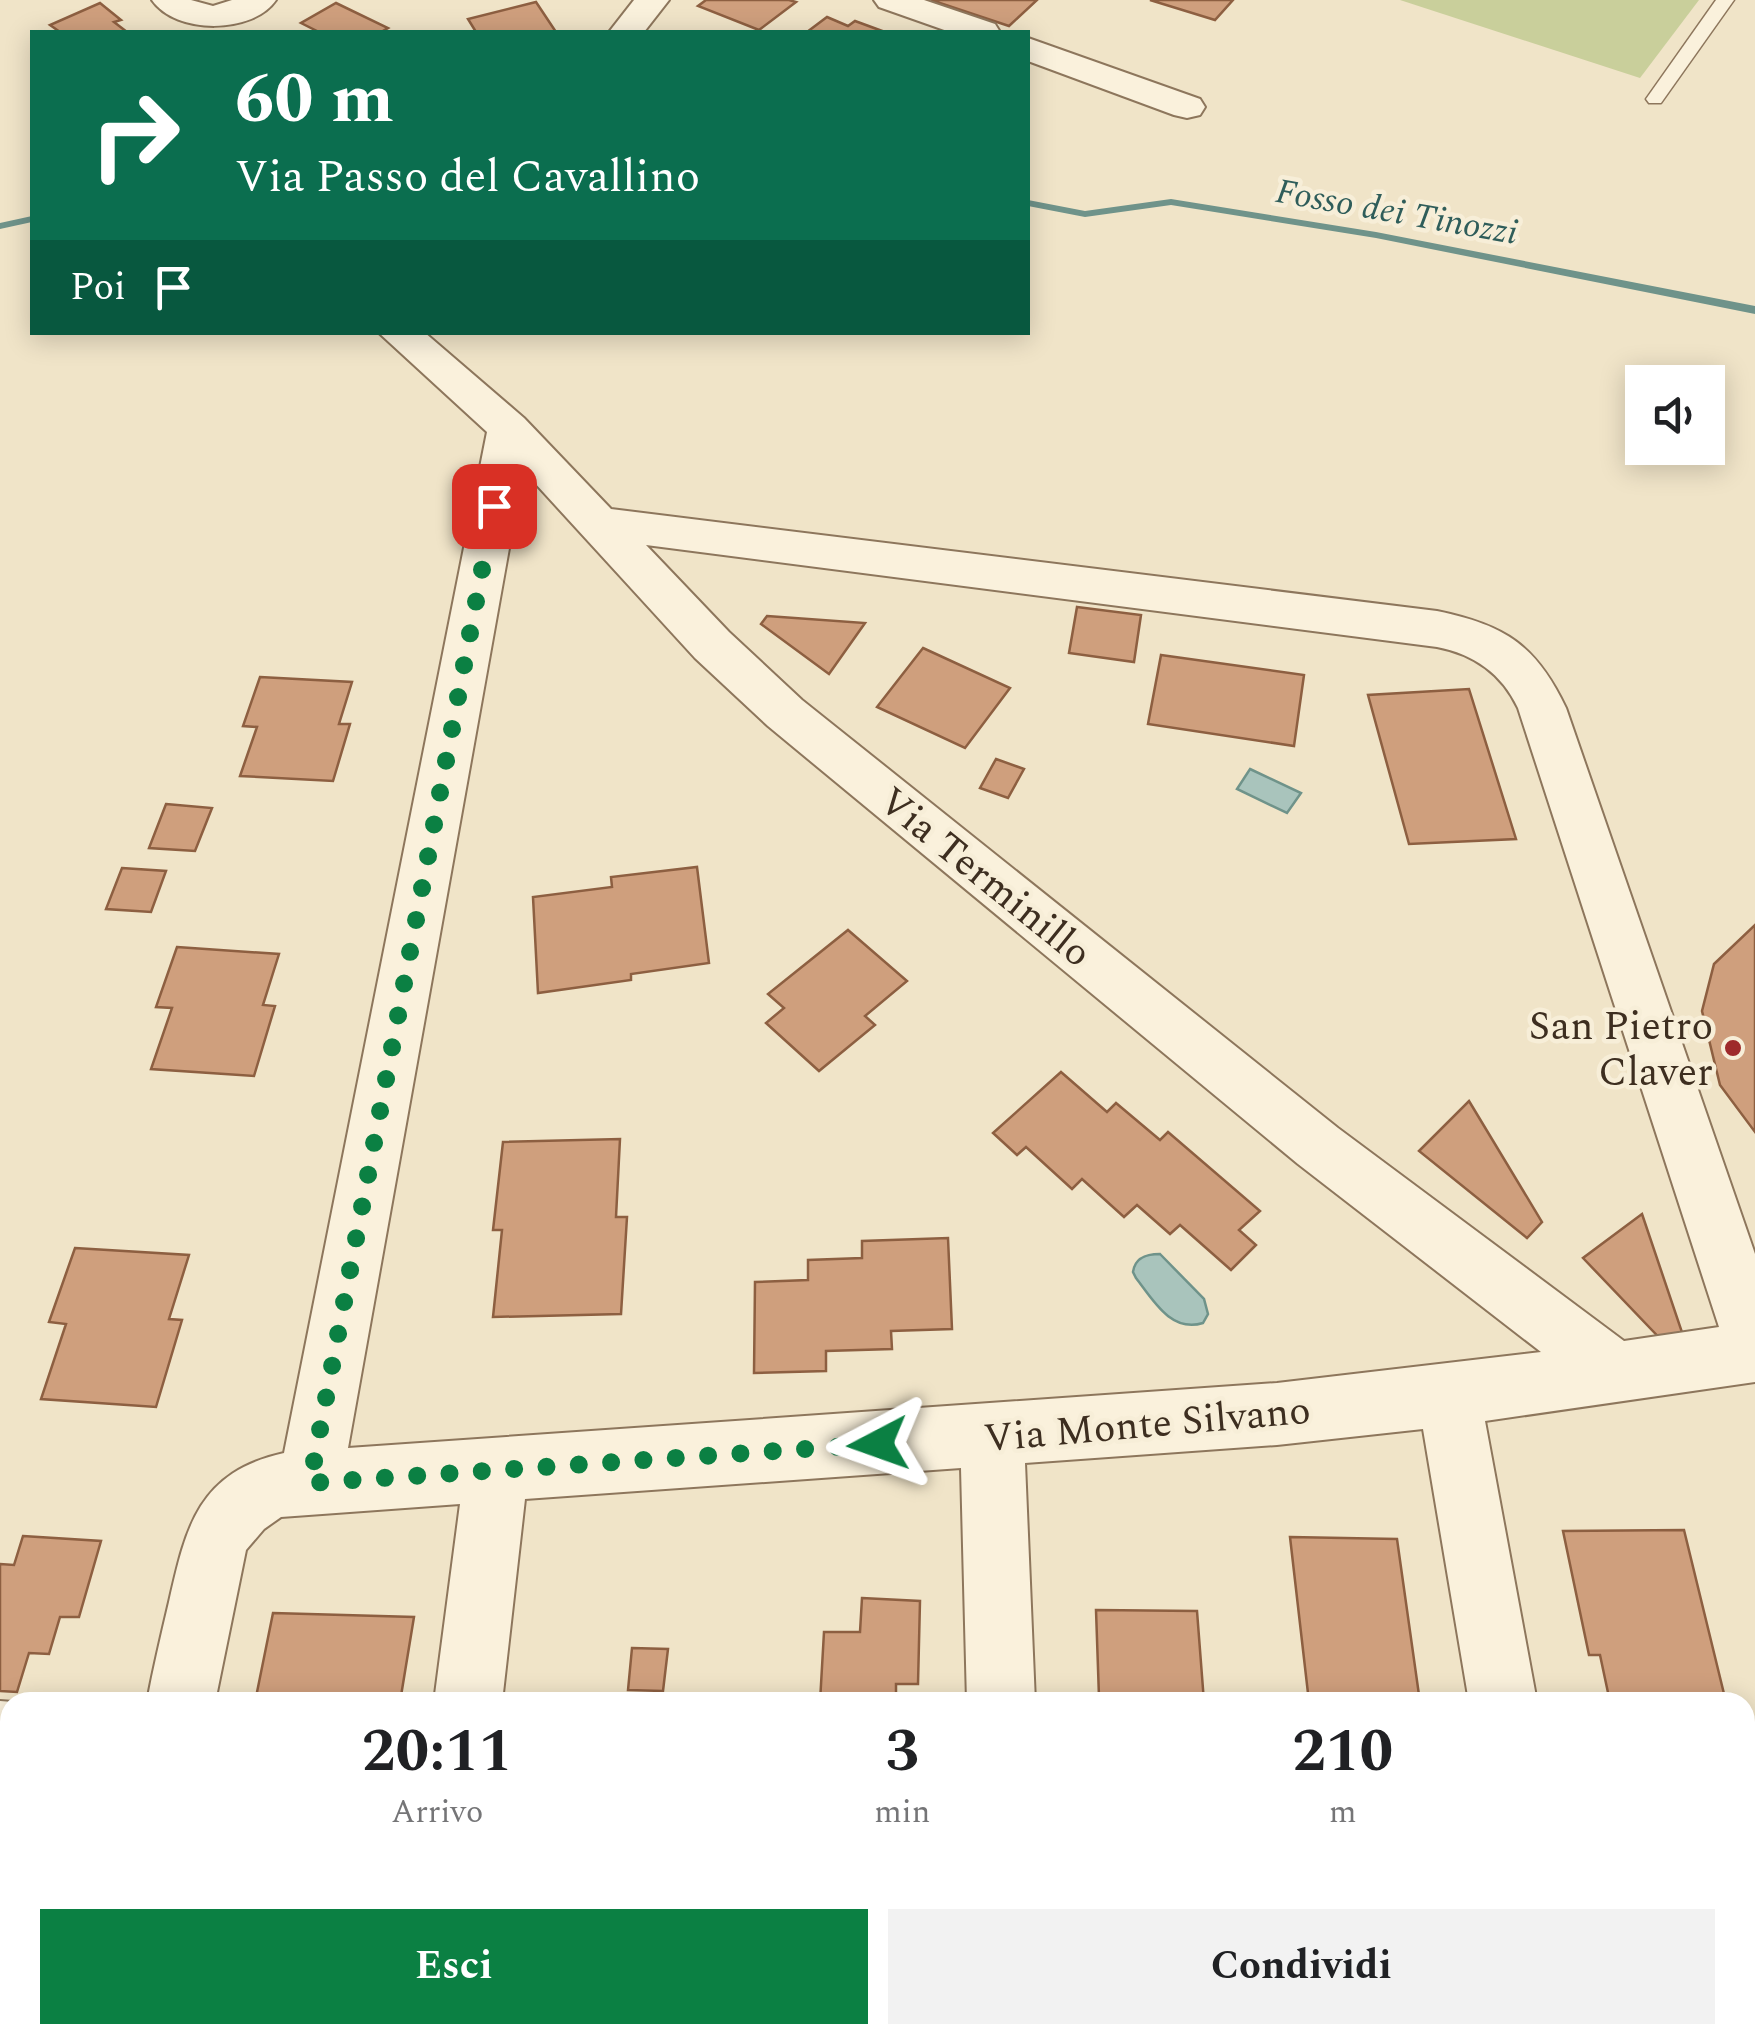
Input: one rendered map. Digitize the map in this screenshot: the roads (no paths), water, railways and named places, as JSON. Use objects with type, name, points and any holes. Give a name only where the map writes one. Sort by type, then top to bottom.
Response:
[{"type":"street","points":[[169,0],[183,12],[210,17],[232,13],[259,0]]},
{"type":"street","points":[[628,30],[652,0]]},
{"type":"street","points":[[892,0],[976,30]]},
{"type":"street","points":[[1030,50],[1187,106]]},
{"type":"street","name":"Via Terminillo","points":[[401,335],[509,428],[712,646],[785,712],[1318,1146],[1616,1372]]},
{"type":"street","points":[[310,1483],[509,428]]},
{"type":"street","points":[[598,523],[1437,629],[1482,640],[1510,657],[1530,683],[1542,708],[1755,1343]]},
{"type":"street","name":"Via Monte Silvano","points":[[183,1692],[214,1542],[240,1502],[280,1486],[992,1436],[1449,1396],[1755,1352]]},
{"type":"street","points":[[1449,1396],[1501,1692]]},
{"type":"street","points":[[992,1436],[1000,1692]]},
{"type":"street","points":[[469,1692],[498,1469]]},
{"type":"lane","points":[[1655,99],[1725,0]]},
{"type":"water","points":[[1250,769],[1301,793],[1287,813],[1237,789]]},
{"type":"water","points":[[1160,1254],[1204,1299],[1208,1314],[1203,1323],[1192,1325],[1172,1319],[1136,1278],[1133,1272],[1139,1260]]},
{"type":"waterway","name":"Fosso dei Tinozzi","points":[[1030,203],[1085,214],[1171,202],[1376,235],[1755,310]]},
{"type":"waterway","name":"Fosso dei Tinozzi","points":[[0,226],[30,219]]},
{"type":"place","name":"San Pietro Claver","points":[[1733,1048]]}]
